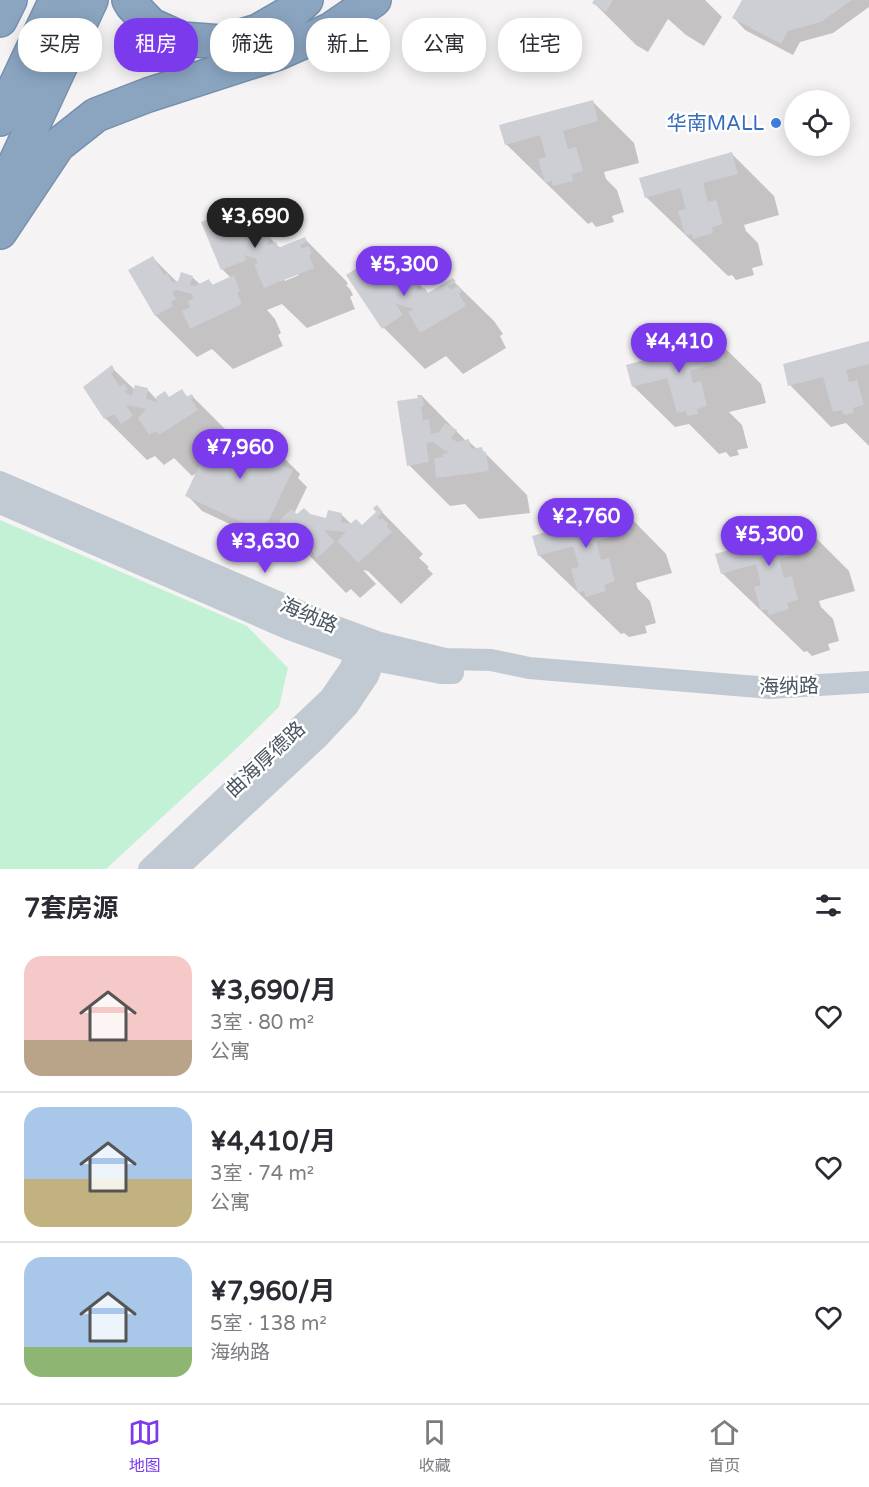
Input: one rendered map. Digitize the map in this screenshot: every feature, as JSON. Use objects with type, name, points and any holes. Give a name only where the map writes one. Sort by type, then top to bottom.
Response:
[{"type":"highway","points":[[0,20],[10,0]]},
{"type":"highway","points":[[0,119],[56,0]]},
{"type":"highway","points":[[0,196],[91,0]]},
{"type":"highway","points":[[129,0],[151,25],[182,39],[221,42],[258,31],[296,9],[306,0]]},
{"type":"highway","points":[[0,232],[58,145],[96,115],[148,95],[278,53],[330,30],[374,0]]},
{"type":"street","name":"海纳路","points":[[0,482],[331,626],[368,648]]},
{"type":"street","name":"海纳路","points":[[0,503],[289,629],[368,648],[445,659],[491,660],[529,668],[770,688],[869,682]]},
{"type":"street","name":"曲海厚德路","points":[[149,869],[330,698],[368,648]]},
{"type":"street","name":"曲海厚德路","points":[[177,869],[318,738],[348,706],[368,675],[368,648]]},
{"type":"green space","points":[[0,520],[247,626],[288,668],[279,707],[106,869],[0,869]]},
{"type":"building","points":[[594,0],[613,0],[606,12],[592,3]]},
{"type":"building","points":[[742,0],[852,0],[821,22],[788,31],[781,44],[732,18]]},
{"type":"building","points":[[593,100],[598,121],[563,131],[568,149],[576,147],[583,171],[572,174],[573,181],[553,186],[552,181],[545,183],[538,159],[546,157],[540,135],[505,145],[499,125]]},
{"type":"building","points":[[732,152],[738,174],[703,183],[708,202],[716,200],[723,224],[712,227],[713,233],[693,239],[692,234],[685,235],[678,211],[686,209],[680,188],[645,198],[639,178]]},
{"type":"building","points":[[238,206],[243,217],[237,219],[246,240],[252,228],[271,236],[267,245],[276,242],[278,248],[305,237],[307,242],[300,245],[301,249],[309,246],[312,254],[309,255],[314,268],[264,288],[254,264],[258,263],[256,259],[244,255],[247,260],[221,270],[201,222]]},
{"type":"building","points":[[153,256],[164,275],[167,273],[172,282],[178,281],[181,272],[193,276],[190,285],[195,286],[209,279],[212,285],[234,275],[240,291],[237,293],[242,304],[190,329],[182,311],[190,307],[188,301],[194,298],[192,294],[176,290],[172,292],[176,299],[171,302],[173,306],[155,316],[128,270]]},
{"type":"building","points":[[374,257],[395,289],[398,277],[419,281],[417,292],[424,287],[428,293],[453,278],[456,282],[448,286],[451,290],[458,285],[462,292],[459,294],[466,306],[420,333],[408,312],[414,309],[396,304],[403,315],[382,329],[346,275]]},
{"type":"building","points":[[720,340],[725,361],[690,371],[693,383],[701,381],[707,406],[697,409],[698,414],[687,416],[686,411],[677,413],[667,378],[632,387],[626,365]]},
{"type":"building","points":[[869,341],[869,364],[846,370],[849,382],[857,380],[864,405],[853,408],[854,413],[844,415],[842,410],[833,412],[823,377],[788,386],[783,364]]},
{"type":"building","points":[[112,365],[115,371],[111,373],[120,387],[124,384],[128,389],[125,391],[127,394],[132,396],[135,385],[148,388],[146,399],[157,402],[156,397],[165,391],[169,397],[182,389],[187,397],[192,394],[194,398],[191,399],[198,410],[159,435],[156,431],[149,435],[138,418],[146,409],[126,405],[133,416],[121,424],[114,414],[104,419],[83,387]]},
{"type":"building","points":[[417,395],[422,395],[423,420],[429,419],[431,434],[439,432],[445,423],[457,430],[451,438],[457,442],[469,439],[471,449],[482,447],[486,452],[489,471],[436,478],[434,458],[443,457],[442,454],[448,453],[433,442],[426,443],[429,462],[407,466],[397,401],[418,398]]},
{"type":"building","points":[[228,430],[285,457],[282,465],[293,470],[263,532],[185,496],[213,436],[222,441]]},
{"type":"building","points":[[377,505],[383,512],[377,517],[380,520],[382,518],[388,524],[392,532],[358,563],[337,541],[346,532],[324,530],[335,542],[317,558],[309,547],[304,552],[279,521],[291,509],[297,514],[304,508],[310,514],[326,518],[328,510],[342,513],[341,522],[350,524],[356,519],[362,525],[376,512],[373,508]]},
{"type":"building","points":[[625,510],[631,532],[596,541],[601,560],[609,558],[615,581],[604,585],[606,591],[586,597],[584,591],[578,593],[571,569],[579,567],[573,546],[538,556],[532,536]]},
{"type":"building","points":[[808,528],[814,550],[779,559],[784,578],[792,576],[798,600],[787,603],[789,609],[769,615],[767,609],[761,611],[754,587],[761,585],[756,564],[721,574],[715,554]]},
{"type":"place","name":"华南MALL","points":[[776,123]]}]
